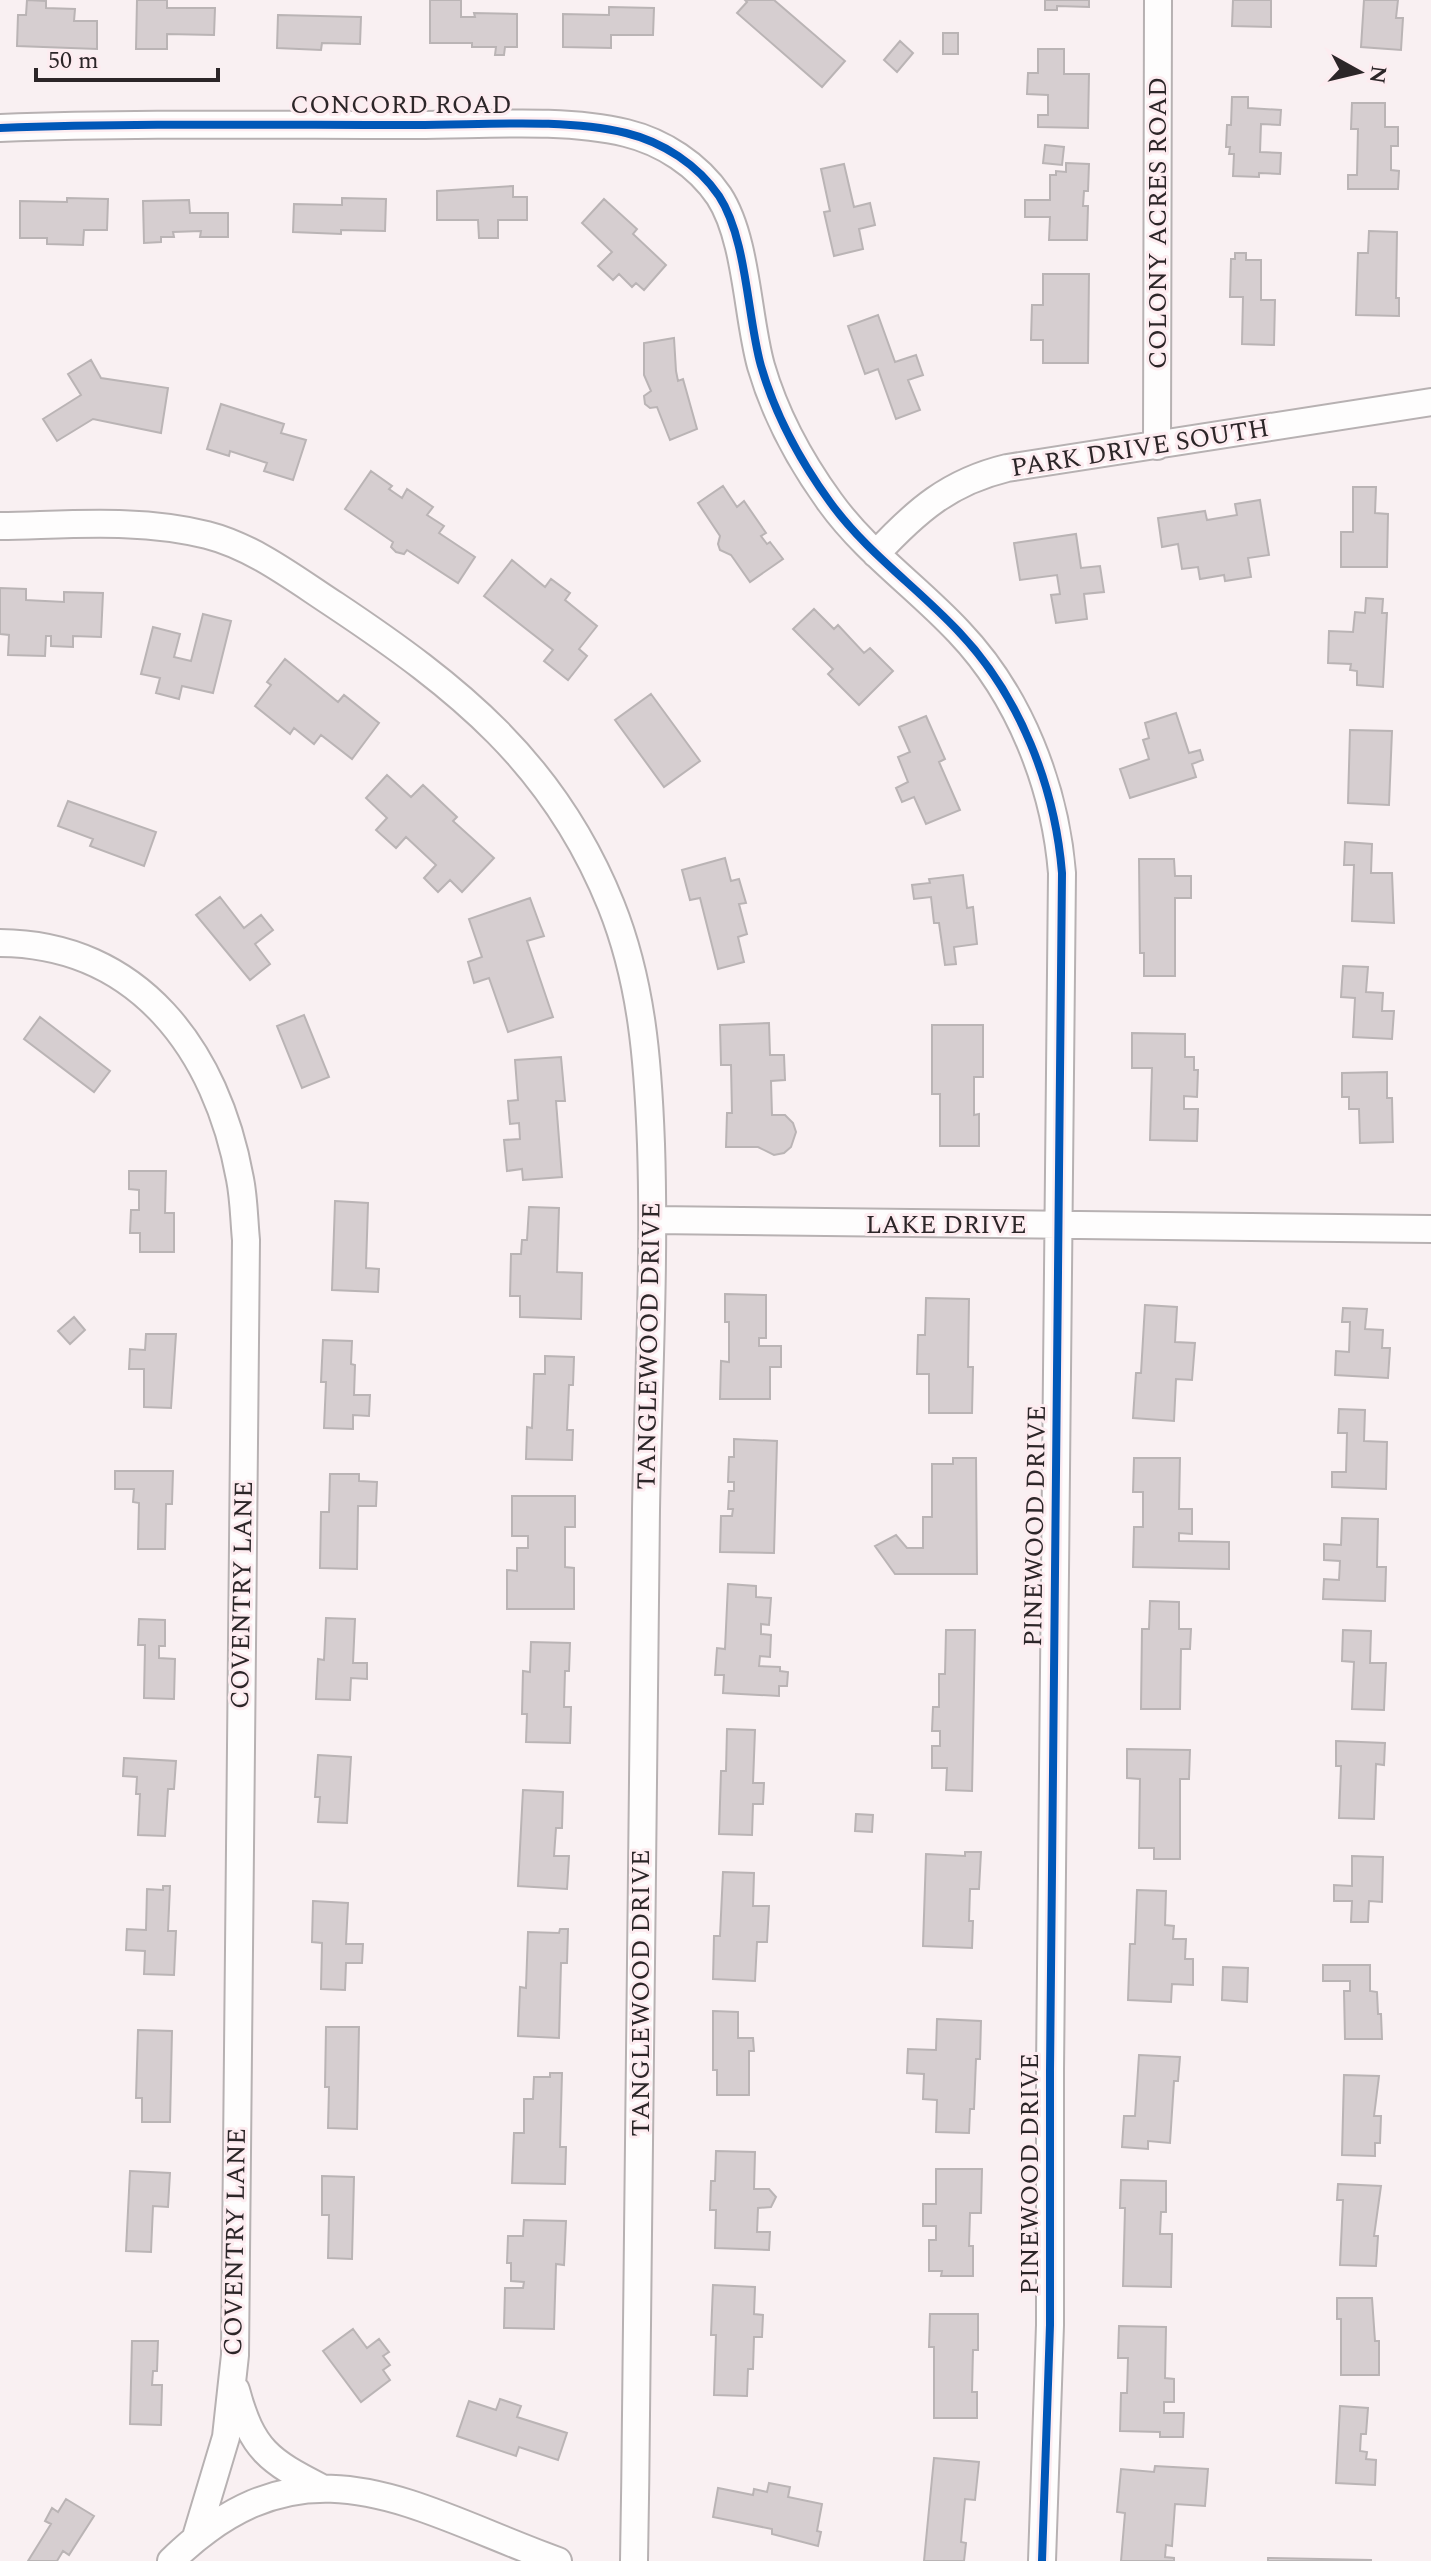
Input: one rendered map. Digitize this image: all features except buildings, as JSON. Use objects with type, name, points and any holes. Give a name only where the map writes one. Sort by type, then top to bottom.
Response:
[{"type":"street","name":"COLONY ACRES ROAD","points":[[1157,446],[1158,0]]},
{"type":"street","name":"CONCORD ROAD","points":[[0,128],[529,124],[624,133],[663,147],[702,176],[724,206],[738,247],[761,367],[780,415],[830,502],[876,554]]},
{"type":"street","name":"PARK DRIVE SOUTH","points":[[876,554],[927,504],[952,487],[984,474],[1431,402]]},
{"type":"street","name":"TANGLEWOOD DRIVE","points":[[0,526],[120,524],[158,527],[221,539],[277,567],[404,651],[461,696],[501,733],[537,773],[567,815],[590,858],[621,931],[638,997],[648,1063],[653,1220],[646,1510],[634,2561]]},
{"type":"street","name":"PINEWOOD DRIVE","points":[[876,554],[971,645],[1000,687],[1041,770],[1053,808],[1062,873],[1051,1913],[1050,2325],[1042,2561]]},
{"type":"street","name":"COVENTRY LANE","points":[[0,943],[48,946],[88,958],[134,985],[160,1009],[200,1066],[220,1107],[241,1181],[246,1255],[233,2379],[226,2437],[196,2537]]},
{"type":"street","name":"LAKE DRIVE","points":[[653,1220],[1431,1229]]},
{"type":"street","name":"COVENTRY LANE","points":[[233,2379],[247,2426],[266,2454],[285,2469],[324,2489]]},
{"type":"street","points":[[171,2561],[196,2537],[239,2509],[271,2496],[297,2490],[324,2489],[373,2493],[407,2501],[558,2561]]},
{"type":"cycle path","points":[[0,128],[573,125],[640,137],[678,156],[701,174],[719,196],[728,214],[741,256],[761,366],[781,420],[809,471],[859,537],[943,616],[981,657],[1017,714],[1031,744],[1052,808],[1062,873],[1050,2325],[1042,2561]]}]
